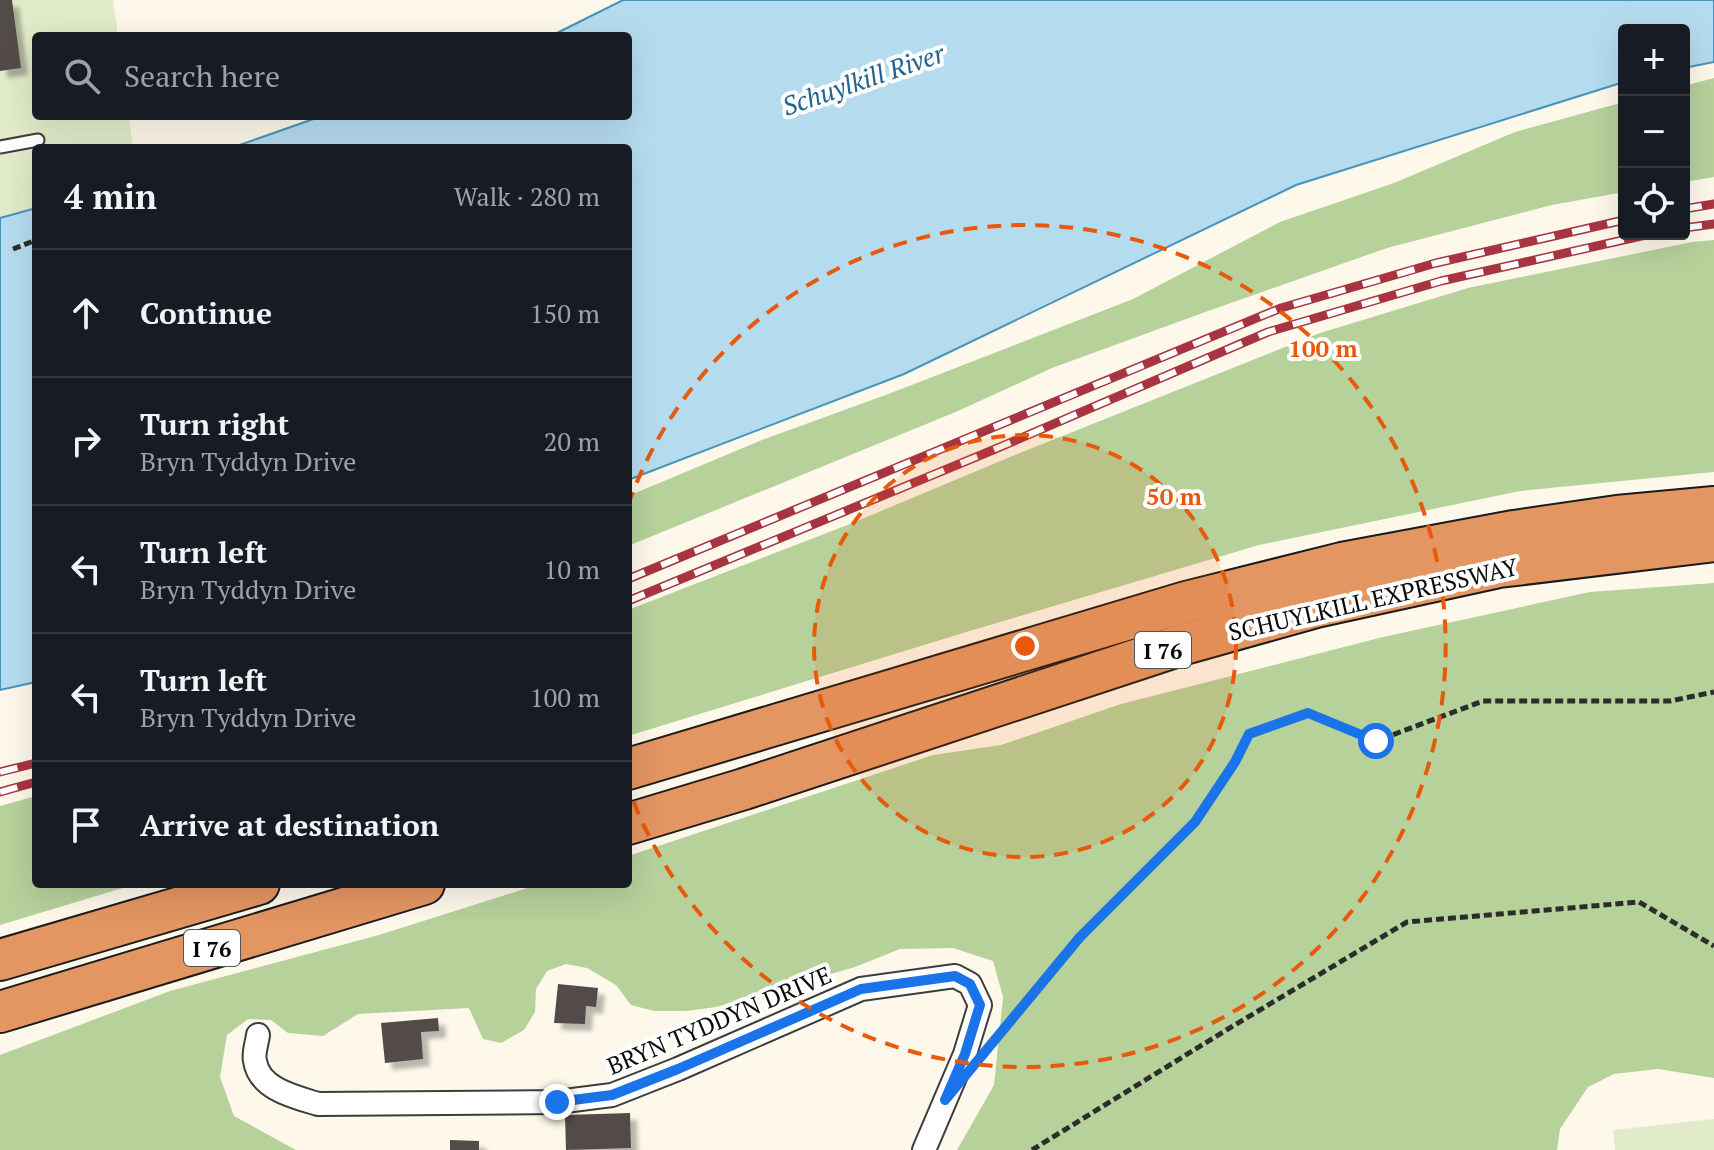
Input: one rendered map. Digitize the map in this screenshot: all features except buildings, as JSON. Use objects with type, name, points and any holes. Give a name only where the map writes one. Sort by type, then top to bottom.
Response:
[{"type":"highway","name":"SCHUYLKILL EXPRESSWAY","points":[[632,768],[1186,602],[1342,563],[1514,531],[1617,516],[1714,507]]},
{"type":"highway","name":"SCHUYLKILL EXPRESSWAY","points":[[632,823],[1184,644],[1316,607],[1499,567],[1714,541]]},
{"type":"highway","name":"I 76","points":[[0,960],[245,888]]},
{"type":"highway","name":"I 76","points":[[0,1012],[411,888]]},
{"type":"street","name":"BRYN TYDDYN DRIVE","points":[[258,1035],[254,1060],[260,1074],[272,1086],[318,1104],[557,1102],[612,1095],[861,989],[955,976],[970,984],[980,1005],[965,1054],[924,1150]]},
{"type":"lane","points":[[0,147],[38,140]]},
{"type":"path","points":[[13,249],[32,242]]},
{"type":"path","points":[[993,1042],[1080,937],[1195,822],[1235,762],[1249,734],[1308,713],[1376,741],[1483,701],[1670,701],[1714,692]]},
{"type":"path","points":[[1032,1150],[1407,922],[1639,902],[1714,946]]},
{"type":"green space","points":[[0,0],[113,0],[117,32],[32,32],[32,120],[130,120],[132,144],[32,144],[32,217],[0,227]]},
{"type":"green space","points":[[1714,78],[1714,177],[1690,181],[1690,96],[1690,84]]},
{"type":"green space","points":[[1618,104],[1618,193],[1552,205],[1387,248],[1208,311],[1052,368],[958,411],[632,544],[632,494],[762,440],[1133,299],[1280,222],[1394,183],[1515,132]]},
{"type":"green space","points":[[1714,240],[1714,472],[1520,491],[1259,545],[632,735],[632,608],[850,524],[1320,333],[1468,288]]},
{"type":"green space","points":[[1714,583],[1714,1078],[1658,1069],[1614,1074],[1588,1087],[1560,1129],[1557,1150],[957,1150],[994,1085],[1003,997],[993,961],[953,948],[900,949],[855,967],[716,1007],[686,1011],[654,1011],[631,1005],[616,985],[587,968],[566,964],[547,971],[536,989],[535,1012],[524,1030],[501,1043],[483,1039],[469,1008],[358,1014],[323,1036],[288,1033],[271,1020],[248,1019],[227,1035],[220,1077],[234,1116],[296,1150],[0,1150],[0,1055],[170,991],[379,935],[527,888],[632,888],[632,855],[933,755],[1001,745],[1121,704],[1383,637],[1590,592]]},
{"type":"green space","points":[[32,797],[32,888],[123,888],[0,925],[0,806]]},
{"type":"green space","points":[[1714,1119],[1714,1150],[1615,1150],[1613,1130]]},
{"type":"water","name":"Schuylkill River","points":[[623,0],[1714,0],[1714,62],[1690,67],[1690,24],[1618,24],[1618,84],[1296,185],[904,374],[632,478],[632,144],[242,144],[311,120],[632,120],[632,32],[559,32]]},
{"type":"water","points":[[32,209],[32,683],[0,690],[0,218]]},
{"type":"railway","points":[[1690,208],[1714,204]]},
{"type":"railway","points":[[632,577],[1281,308],[1436,263],[1618,221]]},
{"type":"railway","points":[[1690,227],[1714,224]]},
{"type":"railway","points":[[632,599],[1268,332],[1441,281],[1623,240]]},
{"type":"railway","points":[[0,772],[32,764]]},
{"type":"railway","points":[[0,792],[32,783]]},
{"type":"route","points":[[557,1102],[612,1095],[861,989],[955,976],[970,984],[980,1005],[965,1054],[945,1100],[1080,937],[1195,822],[1235,762],[1249,734],[1308,713],[1376,741]]}]
